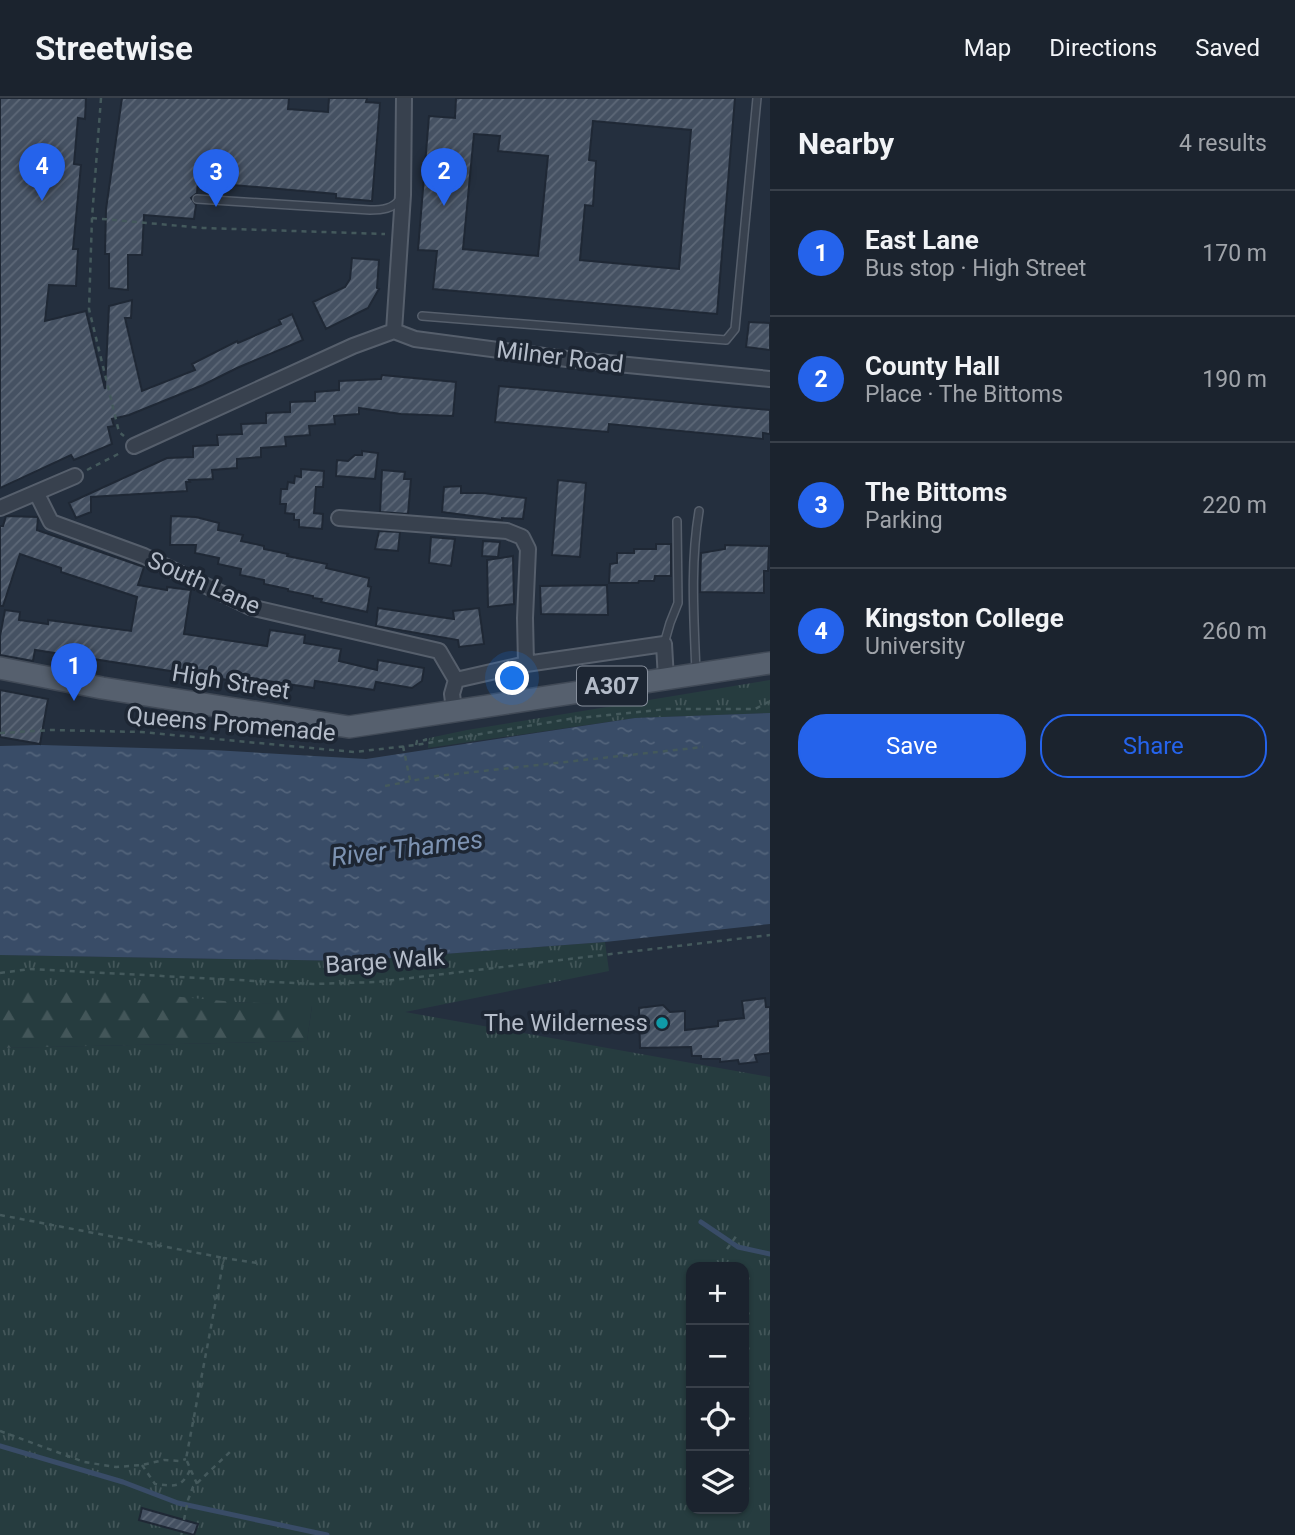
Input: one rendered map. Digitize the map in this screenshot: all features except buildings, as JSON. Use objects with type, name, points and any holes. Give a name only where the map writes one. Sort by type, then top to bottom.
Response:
[{"type":"main road","name":"A307","points":[[454,709],[770,663]]},
{"type":"main road","name":"High Street","points":[[0,668],[102,688],[345,726],[454,709]]},
{"type":"street","points":[[134,446],[353,346],[394,331],[402,195],[404,98]]},
{"type":"street","name":"Milner Road","points":[[394,331],[415,340],[567,359],[770,379]]},
{"type":"street","points":[[0,508],[75,476]]},
{"type":"street","name":"South Lane","points":[[37,494],[51,522],[144,556],[250,607],[439,651],[456,680]]},
{"type":"street","points":[[339,518],[507,530],[522,537],[528,549],[526,664]]},
{"type":"street","points":[[454,709],[452,694],[456,680],[526,664],[664,644],[666,679]]},
{"type":"lane","points":[[422,316],[726,340],[736,329],[757,98]]},
{"type":"lane","points":[[197,199],[383,210],[396,205],[402,195]]},
{"type":"lane","points":[[696,674],[692,579],[699,511]]},
{"type":"lane","points":[[664,644],[678,603],[677,521]]},
{"type":"path","points":[[75,476],[134,446],[119,432],[89,309],[92,218],[102,98]]},
{"type":"path","points":[[92,218],[203,228],[400,234]]},
{"type":"path","name":"Queens Promenade","points":[[0,733],[52,730],[141,732],[354,752],[569,719],[667,709],[755,709],[770,701]]},
{"type":"path","points":[[417,743],[426,738]]},
{"type":"path","points":[[403,746],[410,781]]},
{"type":"path","points":[[385,786],[449,774],[703,747]]},
{"type":"path","name":"Barge Walk","points":[[0,972],[30,969],[313,984],[377,982],[770,935]]},
{"type":"path","points":[[0,1215],[257,1263]]},
{"type":"path","points":[[727,1249],[736,1236]]},
{"type":"path","points":[[197,1484],[186,1459],[224,1258]]},
{"type":"path","points":[[0,1431],[84,1462],[116,1467],[186,1459]]},
{"type":"path","points":[[184,1520],[193,1488],[232,1451]]},
{"type":"path","points":[[142,1465],[155,1484],[176,1486],[185,1480],[190,1470]]},
{"type":"green space","points":[[770,680],[770,713],[635,718],[428,748],[429,738],[467,730]]},
{"type":"green space","points":[[605,942],[609,971],[405,1012],[770,1077],[770,1535],[0,1535],[0,1048],[307,1041],[312,1006],[234,1002],[0,1007],[0,955],[351,961]]},
{"type":"green space","points":[[55,985],[234,1002],[312,1005],[307,1041],[0,1048],[0,991]]},
{"type":"water","name":"River Thames","points":[[770,713],[770,924],[605,942],[351,961],[0,955],[0,746],[213,750],[366,759],[635,718]]},
{"type":"waterway","points":[[701,1222],[738,1247],[770,1254]]},
{"type":"waterway","points":[[0,1446],[123,1482],[178,1503],[327,1535]]},
{"type":"place","name":"Kingston College","points":[[42,201]]},
{"type":"place","name":"County Hall","points":[[444,206]]},
{"type":"place","name":"The Bittoms","points":[[216,207]]},
{"type":"place","name":"East Lane","points":[[74,701]]},
{"type":"place","name":"The Wilderness","points":[[662,1023]]}]
